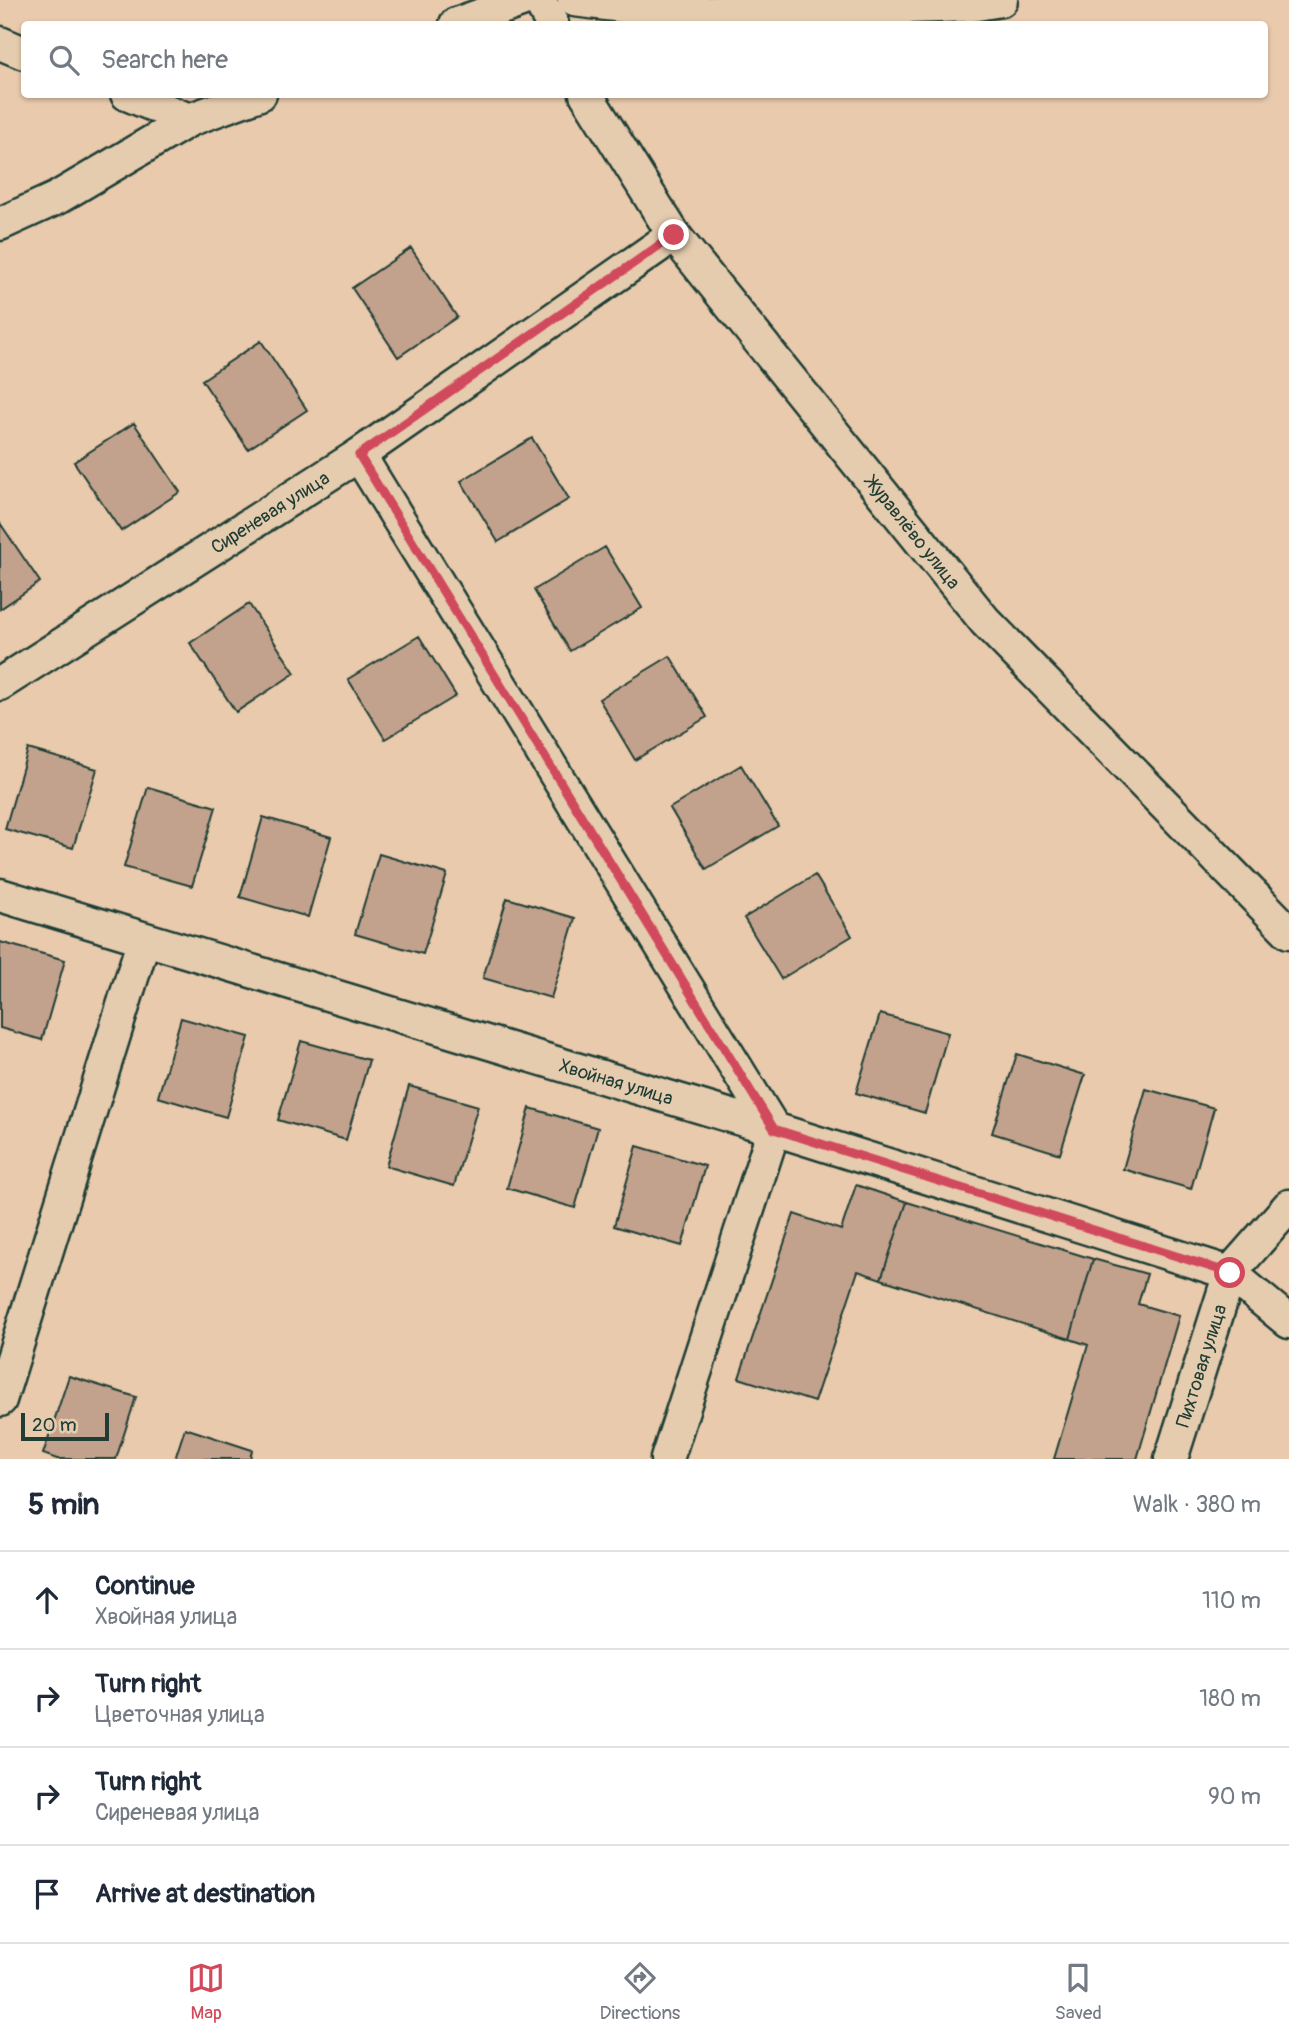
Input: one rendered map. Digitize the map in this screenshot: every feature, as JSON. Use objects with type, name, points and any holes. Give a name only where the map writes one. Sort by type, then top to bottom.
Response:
[{"type":"street","points":[[464,21],[524,0]]},
{"type":"street","points":[[540,0],[550,21]]},
{"type":"street","points":[[574,0],[688,14],[971,5],[1001,0]]},
{"type":"street","points":[[0,43],[21,52]]},
{"type":"street","points":[[137,98],[189,120]]},
{"type":"street","points":[[0,224],[57,198],[189,120],[249,98]]},
{"type":"street","name":"Журавлёво улица","points":[[588,98],[674,235],[985,621],[1289,932]]},
{"type":"street","name":"Сиреневая улица","points":[[0,684],[359,455],[674,235]]},
{"type":"street","points":[[359,455],[774,1129],[667,1459]]},
{"type":"street","name":"Хвойная улица","points":[[0,895],[774,1129],[1230,1273]]},
{"type":"street","points":[[0,1399],[145,939]]},
{"type":"street","points":[[1289,1206],[1230,1273],[1289,1322]]},
{"type":"street","name":"Пихтовая улица","points":[[1171,1459],[1230,1273]]},
{"type":"building","points":[[411,248],[457,317],[398,357],[352,288]]},
{"type":"building","points":[[261,341],[307,410],[248,449],[202,380]]},
{"type":"building","points":[[134,423],[180,492],[121,531],[74,462]]},
{"type":"building","points":[[532,438],[569,499],[498,542],[461,481]]},
{"type":"building","points":[[0,523],[40,582],[0,609]]},
{"type":"building","points":[[605,547],[642,608],[570,651],[534,590]]},
{"type":"building","points":[[249,604],[295,673],[236,712],[190,643]]},
{"type":"building","points":[[419,636],[456,696],[385,739],[348,679]]},
{"type":"building","points":[[670,656],[707,717],[635,760],[599,699]]},
{"type":"building","points":[[28,749],[97,769],[73,848],[5,829]]},
{"type":"building","points":[[741,765],[778,826],[706,869],[670,808]]},
{"type":"building","points":[[148,787],[216,807],[192,886],[124,867]]},
{"type":"building","points":[[263,817],[331,837],[308,917],[240,897]]},
{"type":"building","points":[[379,854],[447,874],[423,954],[355,934]]},
{"type":"building","points":[[815,875],[852,936],[781,979],[744,918]]},
{"type":"building","points":[[507,898],[575,918],[551,998],[483,978]]},
{"type":"building","points":[[0,942],[65,960],[42,1040],[0,1028]]},
{"type":"building","points":[[880,1014],[948,1033],[925,1113],[856,1093]]},
{"type":"building","points":[[181,1018],[249,1037],[226,1117],[158,1097]]},
{"type":"building","points":[[301,1041],[369,1060],[346,1140],[278,1120]]},
{"type":"building","points":[[1017,1054],[1085,1075],[1060,1154],[992,1133]]},
{"type":"building","points":[[409,1086],[478,1106],[454,1186],[386,1166]]},
{"type":"building","points":[[1146,1089],[1214,1108],[1191,1189],[1123,1169]]},
{"type":"building","points":[[530,1108],[598,1128],[575,1208],[507,1188]]},
{"type":"building","points":[[637,1146],[705,1166],[682,1246],[614,1226]]},
{"type":"building","points":[[856,1185],[907,1202],[881,1279],[858,1271],[814,1402],[739,1378],[794,1214],[841,1230]]},
{"type":"building","points":[[907,1202],[1093,1259],[1070,1339],[881,1279]]},
{"type":"building","points":[[1093,1259],[1147,1274],[1138,1304],[1179,1316],[1137,1459],[1054,1459],[1088,1345],[1070,1339]]},
{"type":"building","points":[[69,1376],[136,1397],[116,1459],[57,1459],[43,1454]]},
{"type":"building","points":[[185,1428],[252,1450],[250,1459],[175,1459]]},
{"type":"route","points":[[674,235],[359,455],[774,1129],[1230,1273]]}]
